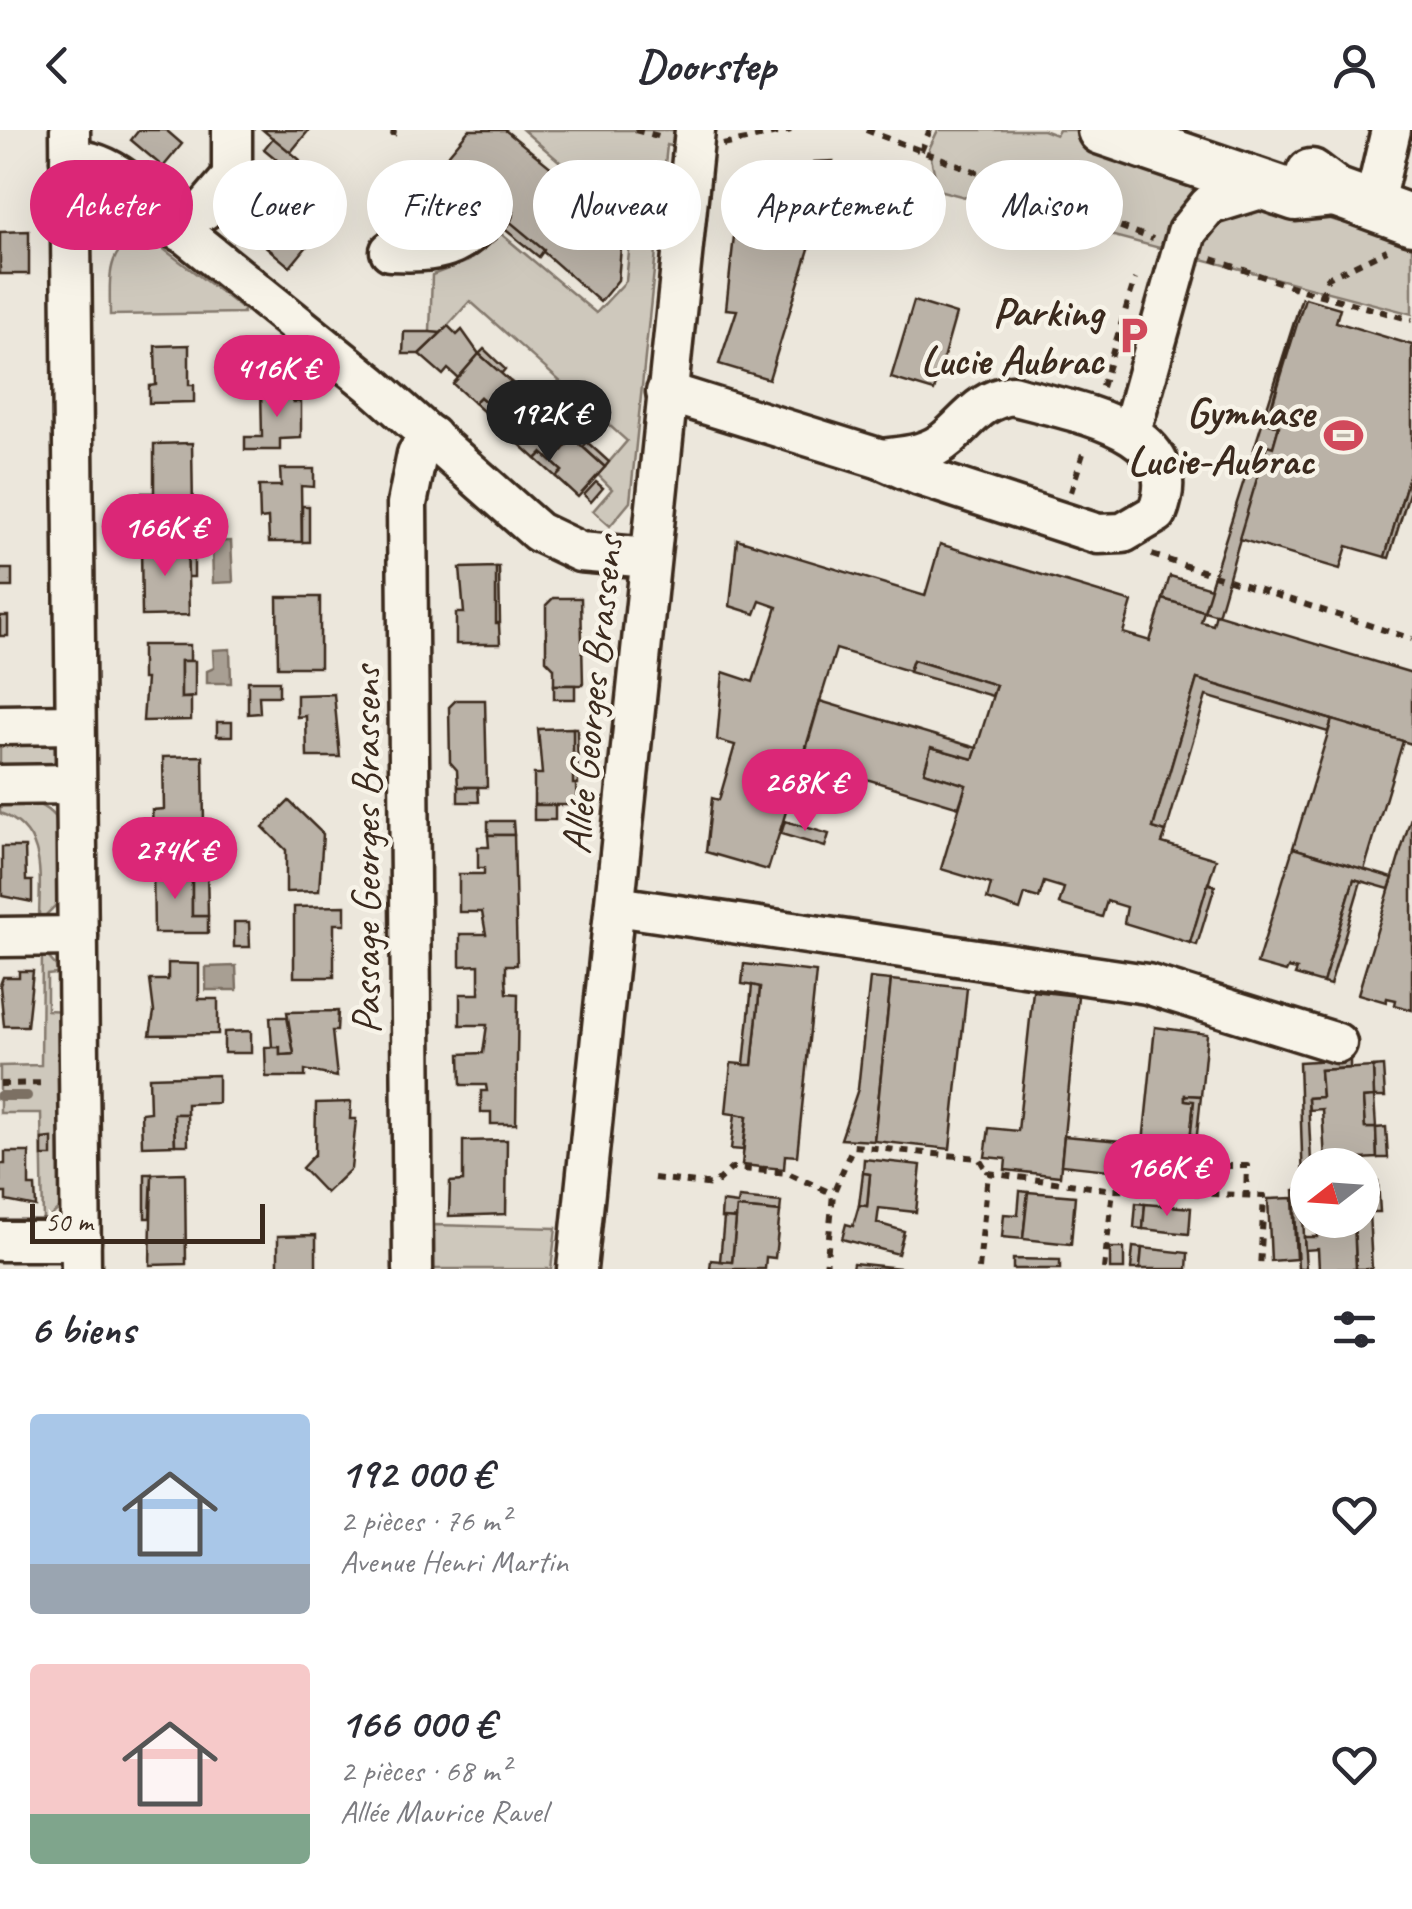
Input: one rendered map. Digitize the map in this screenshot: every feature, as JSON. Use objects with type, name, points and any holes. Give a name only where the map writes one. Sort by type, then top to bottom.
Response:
[{"type":"main road","points":[[1102,130],[1296,196],[1381,209]]},
{"type":"main road","points":[[1199,130],[1304,169],[1381,209]]},
{"type":"street","points":[[194,222],[232,177],[232,130]]},
{"type":"street","name":"Allée Georges Brassens","points":[[577,1269],[695,130]]},
{"type":"street","points":[[1381,209],[1391,130]]},
{"type":"street","points":[[61,138],[154,204],[194,222],[538,532],[563,547],[595,555],[650,558]]},
{"type":"street","points":[[1131,432],[1182,249],[1195,218],[1209,204],[1267,187]]},
{"type":"street","points":[[0,1242],[81,1255],[71,250]]},
{"type":"street","points":[[390,251],[440,250]]},
{"type":"street","points":[[666,392],[881,459],[920,476],[1098,534],[1144,525],[1158,514],[1164,496],[1165,478],[1156,456],[1131,432],[1012,394],[979,406],[947,440],[928,450],[881,459]]},
{"type":"street","name":"Passage Georges Brassens","points":[[413,1269],[407,504],[411,472],[431,436]]},
{"type":"street","points":[[0,725],[75,724]]},
{"type":"street","points":[[0,785],[76,784]]},
{"type":"street","points":[[616,906],[1148,984],[1337,1042]]},
{"type":"street","points":[[0,936],[78,936]]},
{"type":"path","points":[[866,130],[1182,249],[1321,296],[1412,320]]},
{"type":"path","points":[[921,151],[930,130]]},
{"type":"path","points":[[1321,296],[1328,278],[1390,249],[1381,209]]},
{"type":"path","points":[[1098,534],[1204,576],[1412,639]]},
{"type":"path","points":[[0,1084],[79,1083]]},
{"type":"path","points":[[826,1269],[833,1194],[853,1146],[979,1158],[988,1173],[979,1269]]},
{"type":"path","points":[[1224,1166],[1247,1166],[1246,1196]]},
{"type":"path","points":[[654,1178],[714,1185],[732,1168],[788,1173],[833,1194]]},
{"type":"path","points":[[988,1173],[1112,1190],[1264,1196],[1260,1269]]},
{"type":"path","points":[[1104,1269],[1112,1190]]},
{"type":"shaded area","points":[[523,130],[682,130],[680,148],[667,145],[665,160],[558,160]]},
{"type":"shaded area","points":[[938,130],[1043,130],[1056,135],[1059,130],[1078,130],[1280,205],[1412,242],[1412,314],[1123,238],[1123,160],[966,160],[966,197],[946,192],[946,160],[931,160],[929,149]]},
{"type":"shaded area","points":[[513,244],[596,313],[626,281],[629,250],[656,250],[630,502],[610,526],[593,511],[612,489],[598,475],[627,441],[470,301],[441,333],[430,332],[432,275],[469,261],[481,250],[513,250]]},
{"type":"shaded area","points":[[120,250],[165,250],[243,309],[243,313],[110,315],[110,276]]},
{"type":"shaded area","points":[[231,541],[233,582],[213,583],[212,542]]},
{"type":"shaded area","points":[[230,649],[231,683],[207,683],[207,671],[214,668],[213,650]]},
{"type":"shaded area","points":[[0,734],[49,742],[60,750],[61,757],[42,771],[0,776]]},
{"type":"shaded area","points":[[0,794],[41,806],[59,825],[66,895],[39,922],[40,873],[34,844],[16,821],[0,813]]},
{"type":"shaded area","points":[[42,950],[56,966],[57,974],[47,975],[47,1010],[67,1011],[69,1200],[43,1223],[41,1113],[0,1113],[0,1066],[41,1065]]},
{"type":"shaded area","points":[[236,966],[237,990],[206,990],[206,967]]},
{"type":"shaded area","points":[[434,1225],[556,1228],[551,1269],[434,1269]]},
{"type":"building","points":[[139,130],[166,130],[182,144],[169,160],[155,160],[131,140]]},
{"type":"building","points":[[263,130],[309,130],[290,153]]},
{"type":"building","points":[[469,130],[505,130],[542,160],[533,160],[533,243],[513,225],[513,160],[444,160]]},
{"type":"building","points":[[273,138],[300,160],[275,160],[264,149]]},
{"type":"building","points":[[193,192],[201,198],[193,208]]},
{"type":"building","points":[[513,224],[533,241],[533,250],[544,250],[539,257],[513,236]]},
{"type":"building","points":[[29,231],[29,274],[0,274],[0,232]]},
{"type":"building","points":[[270,250],[304,250],[290,267]]},
{"type":"building","points":[[541,250],[621,250],[618,280],[600,302]]},
{"type":"building","points":[[732,250],[809,250],[769,379],[719,364],[737,310],[726,309]]},
{"type":"building","points":[[1302,297],[1267,422],[1279,426],[1273,447],[1267,445],[1218,615],[1204,611],[1210,588]]},
{"type":"building","name":"Gymnase Lucie-Aubrac","points":[[1305,298],[1340,308],[1336,322],[1412,345],[1412,466],[1385,557],[1347,546],[1340,569],[1239,539],[1267,445],[1273,447],[1279,426],[1267,422]]},
{"type":"building","points":[[914,301],[956,314],[934,391],[891,378]]},
{"type":"building","points":[[448,326],[457,335],[462,330],[479,354],[458,378],[448,369],[443,375],[419,354]]},
{"type":"building","points":[[404,332],[441,333],[419,354],[403,354]]},
{"type":"building","points":[[189,345],[189,385],[194,385],[194,402],[149,403],[149,386],[156,385],[155,346]]},
{"type":"building","points":[[484,349],[505,369],[501,374],[479,354]]},
{"type":"building","points":[[479,354],[511,382],[490,406],[480,397],[474,403],[453,384]]},
{"type":"building","points":[[511,382],[573,438],[552,462],[542,453],[536,459],[494,421],[500,415],[490,406]]},
{"type":"building","points":[[525,387],[567,425],[563,429],[521,391]]},
{"type":"building","points":[[261,388],[292,388],[293,402],[301,402],[301,438],[280,439],[280,450],[245,450],[245,437],[262,437]]},
{"type":"building","points":[[480,397],[500,415],[494,421],[474,403]]},
{"type":"building","points":[[573,438],[605,467],[578,497],[556,477],[562,471],[552,462]]},
{"type":"building","points":[[587,442],[609,462],[605,467],[583,447]]},
{"type":"building","points":[[192,443],[193,511],[142,511],[142,493],[154,493],[154,444]]},
{"type":"building","points":[[542,453],[562,471],[556,477],[536,459]]},
{"type":"building","points":[[1412,466],[1412,483],[1389,558],[1385,557]]},
{"type":"building","points":[[280,469],[314,469],[314,487],[301,486],[302,542],[269,542],[268,518],[260,519],[259,486],[281,486]]},
{"type":"building","points":[[596,482],[603,488],[591,502],[584,495]]},
{"type":"building","points":[[302,506],[309,506],[309,542],[302,542]]},
{"type":"building","points":[[737,539],[925,596],[940,544],[1132,602],[1123,633],[1150,641],[1163,599],[1204,611],[1201,622],[1213,625],[1216,614],[1412,673],[1412,744],[1197,679],[1153,828],[1166,832],[1162,843],[1216,859],[1190,943],[1124,923],[1127,907],[1107,901],[1102,917],[1059,904],[1064,888],[1044,882],[1039,898],[1025,894],[1020,910],[987,899],[991,884],[941,869],[966,785],[924,772],[931,747],[973,759],[996,685],[913,660],[909,671],[836,649],[768,870],[706,852],[712,798],[719,800],[735,745],[717,740],[723,672],[753,682],[777,607],[760,601],[755,614],[730,606]]},
{"type":"building","points":[[187,542],[194,542],[194,577],[188,577]]},
{"type":"building","points":[[187,542],[189,615],[142,616],[141,543]]},
{"type":"building","points":[[496,567],[500,644],[456,644],[456,613],[464,613],[460,568]]},
{"type":"building","points":[[499,567],[500,623],[496,623]]},
{"type":"building","points":[[0,569],[12,569],[12,587],[0,587]]},
{"type":"building","points":[[1170,576],[1211,588],[1204,611],[1163,599]]},
{"type":"building","points":[[277,597],[320,597],[320,667],[278,667]]},
{"type":"building","points":[[553,598],[581,598],[583,685],[554,685],[554,668],[546,660],[546,605]]},
{"type":"building","points":[[0,616],[8,616],[8,636],[0,636]]},
{"type":"building","points":[[142,645],[190,645],[190,661],[181,661],[181,698],[191,698],[191,720],[143,721],[146,679],[142,679]]},
{"type":"building","points":[[913,660],[996,685],[992,696],[909,672]]},
{"type":"building","points":[[181,661],[195,661],[195,697],[181,698]]},
{"type":"building","points":[[1197,679],[1332,720],[1328,732],[1206,696],[1166,832],[1153,828]]},
{"type":"building","points":[[248,681],[279,681],[279,696],[259,696],[260,713],[248,714]]},
{"type":"building","points":[[554,685],[575,685],[575,699],[554,699]]},
{"type":"building","points":[[334,694],[340,757],[307,757],[306,716],[297,717],[297,695]]},
{"type":"building","points":[[456,700],[485,700],[487,787],[458,787],[457,770],[450,762],[449,707]]},
{"type":"building","points":[[820,701],[977,748],[973,759],[931,747],[924,772],[966,785],[959,807],[803,760]]},
{"type":"building","points":[[1332,720],[1403,741],[1364,870],[1293,848]]},
{"type":"building","points":[[217,722],[232,722],[232,736],[217,736]]},
{"type":"building","points":[[573,728],[577,805],[534,805],[534,774],[542,774],[538,729]]},
{"type":"building","points":[[573,728],[577,728],[578,784],[573,784]]},
{"type":"building","points":[[203,756],[204,827],[153,828],[152,810],[164,809],[163,757]]},
{"type":"building","points":[[458,787],[478,787],[479,802],[458,802]]},
{"type":"building","points":[[289,801],[323,834],[319,891],[286,892],[286,850],[263,827]]},
{"type":"building","points":[[534,805],[555,805],[555,820],[534,820]]},
{"type":"building","points":[[1412,814],[1412,1010],[1395,1005],[1396,1000],[1387,998],[1386,1002],[1358,994]]},
{"type":"building","points":[[488,821],[513,821],[514,835],[488,835]]},
{"type":"building","points":[[785,821],[829,834],[825,847],[781,834]]},
{"type":"building","points":[[488,835],[514,835],[517,965],[506,965],[506,979],[507,993],[518,994],[516,1124],[491,1124],[491,1112],[481,1112],[481,1091],[487,1091],[486,1085],[461,1085],[460,1054],[483,1053],[487,1025],[460,1025],[460,994],[479,994],[479,965],[460,966],[460,934],[486,934],[482,912],[459,912],[459,874],[484,874],[484,868],[478,868],[478,847],[489,847]]},
{"type":"building","points":[[2,847],[25,847],[26,881],[32,881],[32,902],[2,896]]},
{"type":"building","points":[[1293,848],[1393,878],[1389,889],[1354,879],[1323,983],[1295,975],[1297,970],[1288,968],[1286,972],[1257,964]]},
{"type":"building","points":[[153,867],[192,867],[192,916],[208,916],[208,933],[154,933]]},
{"type":"building","points":[[192,867],[207,867],[208,916],[192,916]]},
{"type":"building","points":[[1354,879],[1361,881],[1330,985],[1323,983]]},
{"type":"building","points":[[1208,883],[1215,886],[1197,945],[1190,943]]},
{"type":"building","points":[[345,906],[345,924],[334,924],[334,977],[294,977],[294,907]]},
{"type":"building","points":[[234,922],[249,922],[250,947],[234,947]]},
{"type":"building","points":[[168,963],[199,964],[199,999],[218,999],[218,1034],[150,1035],[154,1012],[150,980],[168,980]]},
{"type":"building","points":[[744,964],[816,972],[797,1156],[785,1155],[784,1169],[742,1165],[747,1116],[726,1113],[731,1063],[752,1065],[760,987],[742,984]]},
{"type":"building","points":[[19,971],[33,971],[27,1026],[4,1026],[0,985],[3,977],[19,977]]},
{"type":"building","points":[[870,978],[891,980],[874,1141],[841,1139],[858,1089]]},
{"type":"building","points":[[891,980],[967,988],[950,1149],[874,1141]]},
{"type":"building","points":[[752,985],[760,987],[752,1065],[744,1065]]},
{"type":"building","points":[[1033,991],[1078,996],[1060,1176],[1005,1170],[1006,1159],[985,1157],[989,1128],[1018,1131]]},
{"type":"building","points":[[338,1011],[337,1031],[332,1031],[337,1077],[305,1070],[305,1077],[266,1077],[265,1047],[280,1047],[280,1055],[294,1054],[287,1012]]},
{"type":"building","points":[[270,1017],[287,1017],[294,1054],[280,1055],[280,1047],[272,1047]]},
{"type":"building","points":[[1155,1027],[1207,1034],[1201,1096],[1185,1095],[1185,1100],[1194,1101],[1189,1152],[1195,1153],[1194,1165],[1187,1165],[1185,1189],[1130,1183],[1131,1172],[1118,1171],[1121,1141],[1143,1143]]},
{"type":"building","points":[[251,1031],[251,1053],[224,1053],[224,1032]]},
{"type":"building","points":[[1350,1059],[1350,1068],[1320,1070],[1322,1097],[1308,1098],[1310,1148],[1302,1148],[1299,1062]]},
{"type":"building","points":[[1383,1066],[1385,1097],[1374,1097],[1373,1067]]},
{"type":"building","points":[[1373,1067],[1374,1097],[1363,1098],[1365,1128],[1376,1128],[1377,1148],[1324,1148],[1322,1109],[1309,1110],[1308,1098],[1322,1097],[1320,1070]]},
{"type":"building","points":[[218,1075],[218,1103],[187,1104],[187,1114],[174,1114],[175,1145],[142,1146],[141,1113],[150,1112],[149,1077]]},
{"type":"building","points":[[1185,1095],[1201,1096],[1195,1153],[1189,1152],[1194,1101],[1185,1100]]},
{"type":"building","points":[[1374,1097],[1376,1128],[1365,1128],[1363,1098]]},
{"type":"building","points":[[351,1102],[350,1119],[356,1119],[351,1169],[326,1193],[302,1168],[315,1154],[316,1103]]},
{"type":"building","points":[[174,1114],[187,1114],[188,1145],[175,1145]]},
{"type":"building","points":[[735,1114],[747,1116],[743,1150],[731,1149]]},
{"type":"building","points":[[1386,1127],[1388,1158],[1380,1158],[1376,1128]]},
{"type":"building","points":[[1064,1136],[1121,1141],[1118,1171],[1061,1165]]},
{"type":"building","points":[[52,1138],[52,1156],[42,1156],[42,1139]]},
{"type":"building","points":[[507,1140],[506,1214],[449,1216],[450,1182],[463,1181],[463,1141]]},
{"type":"building","points":[[5,1152],[29,1152],[29,1186],[35,1186],[36,1207],[6,1201],[6,1193],[0,1193],[0,1164],[5,1164]]},
{"type":"building","points":[[864,1159],[921,1165],[916,1212],[879,1208],[877,1223],[904,1231],[898,1254],[842,1239],[846,1224],[853,1226],[859,1205],[867,1206],[870,1174],[863,1173]]},
{"type":"building","points":[[185,1173],[186,1264],[150,1265],[152,1174]]},
{"type":"building","points":[[863,1173],[870,1174],[867,1206],[859,1205]]},
{"type":"building","points":[[145,1174],[152,1174],[150,1218],[145,1218]]},
{"type":"building","points":[[1020,1191],[1028,1192],[1023,1239],[1002,1237],[1004,1214],[1018,1215]]},
{"type":"building","points":[[1028,1192],[1075,1196],[1071,1244],[1023,1239]]},
{"type":"building","points":[[739,1198],[781,1202],[780,1212],[737,1208],[736,1219],[721,1218],[722,1202],[738,1204]]},
{"type":"building","points":[[1290,1198],[1290,1238],[1295,1238],[1296,1259],[1271,1261],[1268,1199]]},
{"type":"building","points":[[1136,1203],[1145,1204],[1143,1229],[1134,1228]]},
{"type":"building","points":[[1145,1204],[1191,1208],[1189,1234],[1143,1229]]},
{"type":"building","points":[[737,1208],[780,1212],[775,1258],[766,1257],[765,1269],[710,1269],[711,1260],[732,1262]]},
{"type":"building","points":[[724,1218],[736,1219],[732,1262],[720,1261]]},
{"type":"building","points":[[316,1235],[316,1269],[278,1269],[278,1236]]},
{"type":"building","points":[[1296,1238],[1304,1238],[1306,1269],[1298,1269]]},
{"type":"building","points":[[1304,1238],[1355,1238],[1356,1269],[1319,1269],[1318,1249],[1305,1250]]},
{"type":"building","points":[[1355,1238],[1370,1238],[1372,1269],[1356,1269]]},
{"type":"building","points":[[1133,1247],[1142,1248],[1140,1269],[1131,1269]]},
{"type":"building","points":[[1110,1248],[1124,1248],[1124,1269],[1110,1269]]},
{"type":"building","points":[[1142,1248],[1188,1253],[1187,1269],[1140,1269]]},
{"type":"building","points":[[1013,1259],[1060,1260],[1060,1269],[1013,1269]]},
{"type":"building","points":[[853,1263],[910,1269],[852,1269]]},
{"type":"waterway","points":[[0,1096],[27,1096]]},
{"type":"place","name":"Parking Lucie Aubrac","points":[[1133,335]]},
{"type":"place","name":"Gymnase Lucie-Aubrac","points":[[1344,435]]}]
